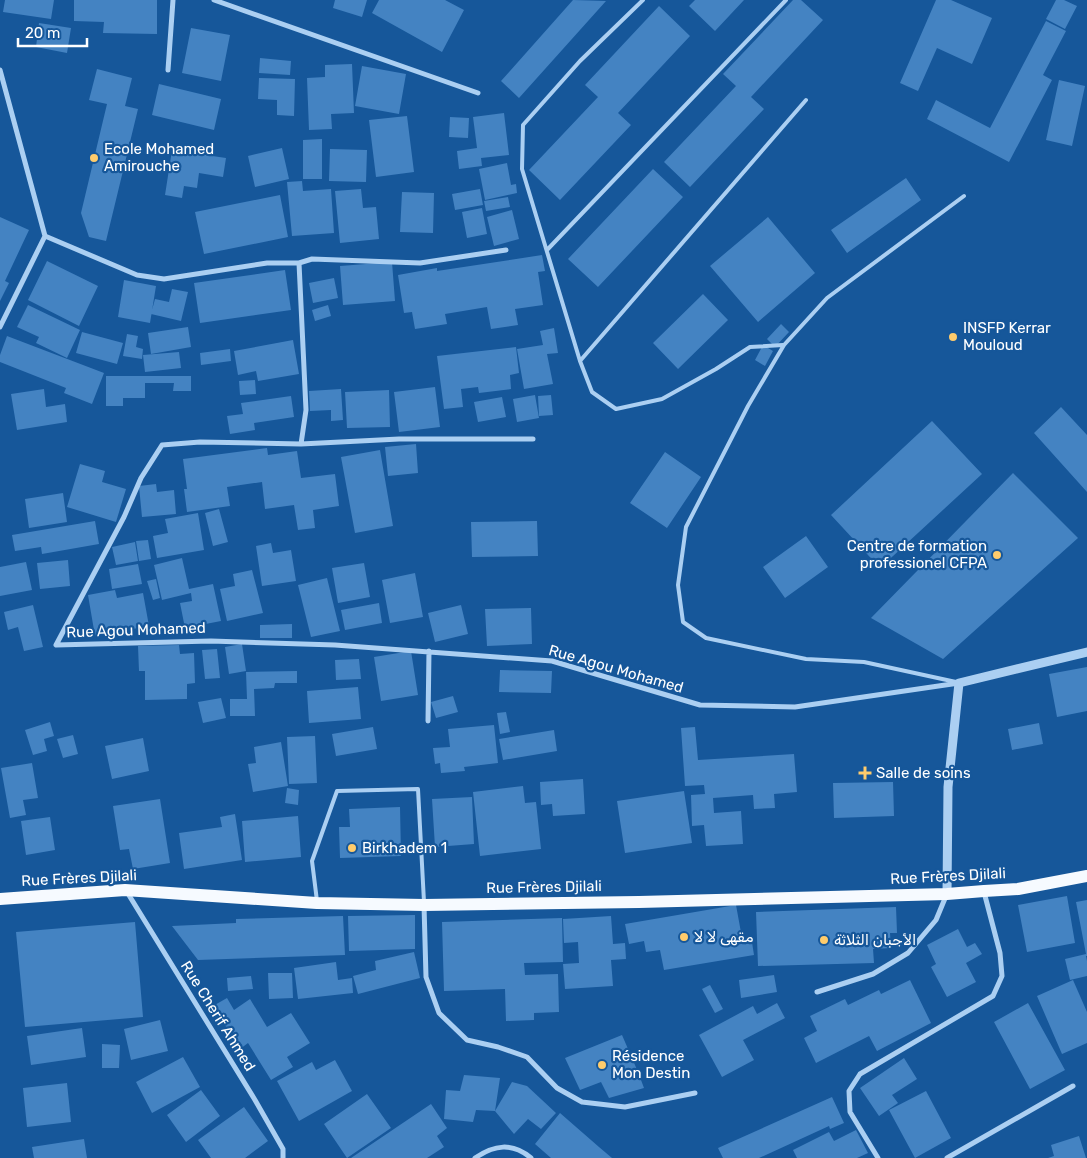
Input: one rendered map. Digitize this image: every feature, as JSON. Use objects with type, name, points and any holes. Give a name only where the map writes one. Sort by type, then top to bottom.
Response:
[{"type":"main road","name":"Rue Frères Djilali","points":[[0,899],[125,890],[317,903],[424,905],[639,902],[946,894],[1018,889],[1087,876]]},
{"type":"street","points":[[168,70],[173,0]]},
{"type":"street","points":[[214,0],[478,93]]},
{"type":"street","points":[[0,70],[45,236],[0,327]]},
{"type":"street","points":[[45,236],[137,275],[164,279],[267,263],[299,262],[312,259],[420,263],[506,250]]},
{"type":"street","points":[[299,262],[306,410],[301,444],[399,438],[532,439]]},
{"type":"street","name":"Rue Agou Mohamed","points":[[301,444],[200,442],[162,445],[141,478],[124,517],[56,645],[211,641],[335,645],[552,661],[700,705],[795,708],[959,683]]},
{"type":"street","points":[[428,721],[429,651]]},
{"type":"street","points":[[817,992],[873,974],[908,953],[936,920],[946,894],[948,787],[959,683],[1087,652]]},
{"type":"street","name":"Rue Cherif Ahmed","points":[[125,890],[255,1100],[283,1150],[283,1158]]},
{"type":"street","points":[[878,1158],[850,1112],[849,1091],[860,1074],[993,996],[1002,976],[1000,953],[984,891]]},
{"type":"street","points":[[424,905],[426,977],[438,1013],[467,1040],[498,1047],[528,1057],[557,1088],[582,1102],[625,1108],[695,1093]]},
{"type":"street","points":[[947,1158],[1073,1086]]},
{"type":"street","points":[[475,1158],[486,1151],[504,1146],[522,1151],[531,1158]]},
{"type":"lane","points":[[642,0],[580,61],[523,125],[522,169],[580,361],[592,392],[616,409],[662,399],[716,369],[750,347],[784,345]]},
{"type":"lane","points":[[547,250],[786,0]]},
{"type":"lane","points":[[580,361],[806,100]]},
{"type":"lane","points":[[959,683],[864,662],[806,659],[706,638],[683,622],[678,585],[686,527],[748,406],[784,345],[828,298],[964,196]]},
{"type":"lane","points":[[317,903],[312,861],[337,791],[418,789],[424,905]]},
{"type":"building","points":[[5,0],[54,0],[51,19],[3,12]]},
{"type":"building","points":[[74,0],[157,0],[157,34],[103,33],[104,22],[74,21]]},
{"type":"building","points":[[335,0],[367,0],[362,17],[333,8]]},
{"type":"building","points":[[379,0],[445,0],[464,10],[442,52],[372,13]]},
{"type":"building","points":[[573,0],[606,1],[519,98],[501,81]]},
{"type":"building","points":[[695,0],[744,0],[715,31],[689,6]]},
{"type":"building","points":[[793,0],[801,0],[823,20],[751,97],[764,109],[690,187],[664,162],[736,86],[723,74]]},
{"type":"building","points":[[936,0],[951,0],[992,18],[972,64],[937,48],[918,91],[900,83]]},
{"type":"building","points":[[1056,0],[1064,0],[1077,6],[1065,29],[1046,19]]},
{"type":"building","points":[[659,6],[690,36],[618,113],[631,125],[560,200],[529,170],[598,97],[585,85]]},
{"type":"building","points":[[1046,21],[1066,31],[1043,75],[1052,80],[1009,162],[927,119],[936,100],[990,128]]},
{"type":"building","points":[[39,23],[71,28],[67,53],[36,47]]},
{"type":"building","points":[[191,28],[230,35],[221,81],[182,73]]},
{"type":"building","points":[[260,58],[291,61],[290,75],[259,73]]},
{"type":"building","points":[[352,64],[354,113],[331,114],[332,129],[309,130],[307,78],[325,77],[325,65]]},
{"type":"building","points":[[362,66],[406,74],[399,114],[355,106]]},
{"type":"building","points":[[97,69],[132,78],[125,106],[138,109],[106,241],[89,237],[81,213],[107,104],[89,100]]},
{"type":"building","points":[[259,78],[295,79],[294,116],[277,115],[277,100],[258,99]]},
{"type":"building","points":[[1059,80],[1085,86],[1072,146],[1046,140]]},
{"type":"building","points":[[159,84],[221,99],[214,130],[152,115]]},
{"type":"building","points":[[504,113],[509,155],[481,158],[482,166],[459,169],[457,151],[477,148],[473,117]]},
{"type":"building","points":[[407,116],[414,172],[376,177],[369,120]]},
{"type":"building","points":[[450,117],[469,118],[468,138],[449,137]]},
{"type":"building","points":[[322,139],[322,179],[303,179],[303,140]]},
{"type":"building","points":[[282,148],[289,179],[255,187],[248,156]]},
{"type":"building","points":[[330,149],[367,150],[366,182],[329,181]]},
{"type":"building","points":[[172,150],[226,158],[223,177],[199,173],[197,188],[184,186],[182,198],[165,195]]},
{"type":"building","points":[[507,163],[511,185],[516,184],[517,193],[485,200],[479,169]]},
{"type":"building","points":[[653,169],[683,197],[598,287],[568,259]]},
{"type":"building","points":[[906,178],[921,200],[847,253],[831,230]]},
{"type":"building","points":[[302,181],[303,191],[331,189],[334,233],[292,236],[287,182]]},
{"type":"building","points":[[361,189],[363,208],[376,207],[379,239],[340,243],[335,191]]},
{"type":"building","points":[[480,189],[483,205],[455,210],[452,194]]},
{"type":"building","points":[[402,192],[434,193],[433,233],[400,232]]},
{"type":"building","points":[[280,195],[288,237],[204,254],[195,212]]},
{"type":"building","points":[[508,197],[510,207],[486,211],[484,201]]},
{"type":"building","points":[[482,208],[487,234],[467,238],[462,212]]},
{"type":"building","points":[[512,210],[519,239],[494,246],[487,217]]},
{"type":"building","points":[[0,217],[29,230],[5,281],[9,283],[0,301]]},
{"type":"building","points":[[768,217],[815,273],[758,322],[710,266]]},
{"type":"building","points":[[542,255],[545,271],[538,272],[543,305],[515,309],[518,325],[491,329],[487,307],[445,314],[447,324],[415,329],[412,312],[404,313],[398,275],[437,268],[437,271]]},
{"type":"building","points":[[47,261],[98,286],[79,326],[28,300]]},
{"type":"building","points":[[392,262],[395,301],[343,305],[340,266]]},
{"type":"building","points":[[285,270],[291,310],[200,323],[194,283]]},
{"type":"building","points":[[334,278],[338,298],[313,303],[309,283]]},
{"type":"building","points":[[124,280],[156,286],[150,323],[118,317]]},
{"type":"building","points":[[172,289],[188,292],[181,321],[151,314],[155,299],[169,302]]},
{"type":"building","points":[[703,294],[728,320],[678,369],[653,343]]},
{"type":"building","points":[[28,305],[80,330],[67,358],[36,343],[39,337],[17,327]]},
{"type":"building","points":[[328,305],[331,316],[315,321],[312,310]]},
{"type":"building","points":[[781,324],[789,332],[775,347],[767,339]]},
{"type":"building","points":[[188,327],[191,347],[151,354],[148,333]]},
{"type":"building","points":[[554,328],[558,353],[547,354],[553,384],[524,389],[517,349],[543,345],[540,331]]},
{"type":"building","points":[[82,332],[123,343],[117,364],[76,353]]},
{"type":"building","points":[[127,334],[138,336],[136,347],[143,349],[142,359],[123,356]]},
{"type":"building","points":[[7,336],[104,373],[92,404],[64,393],[66,388],[0,362],[0,355]]},
{"type":"building","points":[[293,340],[299,374],[258,381],[256,371],[238,375],[234,351]]},
{"type":"building","points":[[763,345],[773,351],[765,366],[755,360]]},
{"type":"building","points":[[516,347],[519,373],[510,375],[511,389],[479,393],[478,387],[461,389],[463,407],[444,409],[437,356]]},
{"type":"building","points":[[230,349],[231,361],[201,365],[200,353]]},
{"type":"building","points":[[179,352],[181,368],[145,372],[143,355]]},
{"type":"building","points":[[106,376],[191,376],[191,391],[173,391],[174,383],[145,383],[145,398],[123,398],[123,406],[106,406]]},
{"type":"building","points":[[255,380],[256,394],[240,395],[239,381]]},
{"type":"building","points":[[435,387],[440,427],[399,432],[394,392]]},
{"type":"building","points":[[44,389],[46,407],[65,404],[67,422],[17,430],[11,394]]},
{"type":"building","points":[[341,389],[343,420],[331,421],[331,410],[310,411],[309,391]]},
{"type":"building","points":[[389,390],[390,427],[347,428],[345,392]]},
{"type":"building","points":[[535,395],[539,418],[517,422],[513,399]]},
{"type":"building","points":[[551,395],[553,415],[539,416],[538,396]]},
{"type":"building","points":[[291,396],[294,417],[254,423],[255,430],[230,434],[227,416],[243,414],[241,403]]},
{"type":"building","points":[[502,397],[506,417],[478,422],[474,402]]},
{"type":"building","points":[[1061,407],[1087,435],[1087,492],[1034,433]]},
{"type":"building","points":[[932,421],[982,474],[880,568],[831,515]]},
{"type":"building","points":[[416,444],[418,473],[388,476],[385,447]]},
{"type":"building","points":[[267,448],[268,455],[297,451],[301,478],[335,474],[339,506],[313,510],[315,528],[298,530],[294,505],[265,509],[262,482],[227,487],[230,506],[187,512],[184,489],[187,489],[183,459]]},
{"type":"building","points":[[380,450],[393,526],[355,533],[341,457]]},
{"type":"building","points":[[665,452],[701,477],[667,528],[630,503]]},
{"type":"building","points":[[80,464],[105,471],[102,482],[126,489],[116,522],[67,507]]},
{"type":"building","name":"Centre de formation professionel CFPA","points":[[1013,473],[1078,538],[943,659],[871,618]]},
{"type":"building","points":[[156,484],[157,492],[174,490],[176,514],[142,517],[139,486]]},
{"type":"building","points":[[63,493],[67,522],[29,528],[25,499]]},
{"type":"building","points":[[219,509],[228,542],[213,546],[205,513]]},
{"type":"building","points":[[198,513],[204,550],[157,558],[153,536],[168,533],[165,519]]},
{"type":"building","points":[[95,521],[99,544],[42,554],[41,547],[15,551],[12,535]]},
{"type":"building","points":[[537,521],[538,556],[472,557],[471,522]]},
{"type":"building","points":[[806,536],[828,567],[785,598],[763,567]]},
{"type":"building","points":[[148,540],[151,559],[139,561],[136,541]]},
{"type":"building","points":[[135,542],[138,561],[116,565],[112,547]]},
{"type":"building","points":[[271,543],[273,553],[291,550],[296,581],[262,586],[256,546]]},
{"type":"building","points":[[182,558],[189,589],[213,584],[221,621],[185,628],[180,603],[192,601],[191,593],[162,600],[154,565]]},
{"type":"building","points":[[68,560],[70,586],[40,589],[37,563]]},
{"type":"building","points":[[26,562],[32,590],[0,596],[0,567]]},
{"type":"building","points":[[364,563],[370,597],[338,603],[332,568]]},
{"type":"building","points":[[138,564],[142,584],[112,589],[109,569]]},
{"type":"building","points":[[252,570],[263,613],[227,621],[220,589],[235,586],[233,574]]},
{"type":"building","points":[[415,573],[423,617],[390,623],[382,580]]},
{"type":"building","points":[[327,578],[340,631],[311,637],[298,585]]},
{"type":"building","points":[[156,579],[160,598],[153,600],[147,581]]},
{"type":"building","points":[[115,590],[117,598],[143,593],[149,626],[95,636],[88,595]]},
{"type":"building","points":[[379,603],[382,623],[345,630],[341,610]]},
{"type":"building","points":[[33,605],[43,647],[24,651],[18,627],[8,630],[4,612]]},
{"type":"building","points":[[461,605],[468,634],[435,642],[428,613]]},
{"type":"building","points":[[531,608],[532,644],[487,646],[485,609]]},
{"type":"building","points":[[292,624],[292,638],[260,638],[260,625]]},
{"type":"building","points":[[242,644],[246,671],[229,674],[225,647]]},
{"type":"building","points":[[179,645],[180,654],[194,653],[195,683],[187,684],[187,699],[145,700],[145,671],[139,671],[138,646]]},
{"type":"building","points":[[217,649],[220,678],[205,679],[202,650]]},
{"type":"building","points":[[411,651],[418,695],[381,701],[374,657]]},
{"type":"building","points":[[359,659],[361,679],[336,680],[335,660]]},
{"type":"building","points":[[1087,667],[1087,711],[1057,717],[1049,674]]},
{"type":"building","points":[[500,670],[552,671],[551,693],[499,692]]},
{"type":"building","points":[[297,671],[297,683],[275,683],[274,688],[254,689],[255,716],[230,716],[230,699],[247,699],[246,672]]},
{"type":"building","points":[[358,687],[361,719],[309,723],[307,691]]},
{"type":"building","points":[[453,696],[458,712],[436,718],[431,702]]},
{"type":"building","points":[[221,698],[226,718],[203,723],[198,702]]},
{"type":"building","points":[[506,712],[510,732],[500,734],[497,713]]},
{"type":"building","points":[[50,722],[54,736],[44,739],[47,751],[33,755],[25,730]]},
{"type":"building","points":[[1039,723],[1043,744],[1012,750],[1008,729]]},
{"type":"building","points":[[494,725],[498,763],[464,767],[465,771],[441,773],[440,763],[435,764],[433,748],[450,747],[448,729]]},
{"type":"building","points":[[373,727],[377,749],[336,756],[332,734]]},
{"type":"building","points":[[695,727],[698,760],[794,754],[797,792],[774,794],[775,808],[754,809],[753,795],[713,798],[714,813],[741,811],[743,844],[706,846],[704,825],[692,826],[691,795],[705,794],[704,785],[685,786],[681,728]]},
{"type":"building","points":[[554,730],[557,751],[503,760],[499,739]]},
{"type":"building","points":[[73,735],[78,754],[63,758],[57,739]]},
{"type":"building","points":[[315,736],[317,783],[289,784],[287,737]]},
{"type":"building","points":[[143,738],[149,771],[112,779],[105,746]]},
{"type":"building","points":[[281,742],[288,786],[253,792],[248,764],[256,763],[254,747]]},
{"type":"building","points":[[32,763],[38,798],[23,800],[26,815],[10,818],[1,768]]},
{"type":"building","points":[[583,779],[585,814],[553,816],[552,804],[541,805],[540,782]]},
{"type":"building","points":[[893,782],[894,816],[834,818],[833,783]]},
{"type":"building","points":[[523,786],[525,803],[536,802],[541,849],[480,856],[473,792]]},
{"type":"building","points":[[287,788],[299,790],[298,805],[285,803]]},
{"type":"building","points":[[684,791],[692,843],[625,853],[617,801]]},
{"type":"building","points":[[472,797],[474,844],[435,847],[432,799]]},
{"type":"building","points":[[160,799],[170,863],[133,869],[129,849],[120,850],[113,806]]},
{"type":"building","points":[[400,807],[401,856],[340,858],[339,827],[350,827],[349,809]]},
{"type":"building","points":[[235,814],[242,860],[184,869],[179,833],[222,827],[220,817]]},
{"type":"building","points":[[298,816],[301,857],[245,862],[242,821]]},
{"type":"building","points":[[50,817],[55,850],[26,855],[21,821]]},
{"type":"building","points":[[1067,896],[1075,943],[1027,952],[1018,905]]},
{"type":"building","points":[[1087,900],[1087,976],[1070,980],[1065,959],[1086,954],[1076,902]]},
{"type":"building","name":"مقهى لا لا","points":[[736,905],[742,938],[751,936],[754,955],[664,970],[660,950],[646,952],[644,941],[629,944],[625,924]]},
{"type":"building","name":"الأجبان الثلاثة","points":[[896,907],[897,933],[890,933],[891,948],[873,949],[874,963],[758,966],[756,912]]},
{"type":"building","points":[[415,915],[415,949],[349,951],[348,916]]},
{"type":"building","points":[[343,916],[345,955],[198,960],[172,926],[236,923],[236,919]]},
{"type":"building","points":[[611,916],[613,944],[625,943],[626,959],[611,960],[613,986],[565,989],[563,964],[579,963],[578,942],[564,943],[563,919]]},
{"type":"building","points":[[562,918],[563,962],[524,963],[525,975],[558,974],[559,1012],[534,1013],[534,1020],[506,1021],[505,989],[444,991],[442,922]]},
{"type":"building","points":[[135,922],[143,1017],[25,1027],[16,932]]},
{"type":"building","points":[[958,929],[967,947],[975,943],[982,954],[966,963],[976,982],[947,997],[931,967],[936,964],[927,945]]},
{"type":"building","points":[[414,952],[420,978],[358,994],[353,976],[376,970],[375,961]]},
{"type":"building","points":[[336,962],[338,980],[352,978],[353,993],[298,999],[294,968]]},
{"type":"building","points":[[268,973],[292,973],[293,998],[269,999]]},
{"type":"building","points":[[774,975],[777,992],[741,998],[739,980]]},
{"type":"building","points":[[251,976],[253,989],[228,991],[227,978]]},
{"type":"building","points":[[910,980],[931,1023],[877,1051],[869,1036],[816,1063],[804,1038],[817,1031],[810,1016],[845,999],[848,1005],[879,990],[881,994]]},
{"type":"building","points":[[1073,980],[1087,1012],[1087,1043],[1062,1054],[1037,996]]},
{"type":"building","points":[[710,985],[723,1009],[715,1013],[702,989]]},
{"type":"building","points":[[227,998],[234,1010],[250,999],[267,1027],[291,1013],[310,1043],[287,1057],[293,1067],[271,1080],[248,1043],[240,1049],[213,1006]]},
{"type":"building","points":[[777,1003],[785,1018],[743,1040],[754,1060],[722,1077],[699,1035],[753,1006],[757,1014]]},
{"type":"building","points":[[1028,1003],[1065,1070],[1030,1089],[994,1022]]},
{"type":"building","points":[[160,1020],[168,1051],[131,1060],[124,1029]]},
{"type":"building","points":[[82,1028],[86,1057],[31,1065],[27,1036]]},
{"type":"building","name":"Résidence Mon Destin","points":[[622,1035],[644,1088],[609,1098],[601,1082],[580,1090],[565,1058]]},
{"type":"building","points":[[102,1044],[120,1045],[119,1068],[102,1068]]},
{"type":"building","points":[[183,1057],[200,1087],[152,1113],[136,1082]]},
{"type":"building","points":[[904,1058],[917,1079],[892,1095],[898,1103],[879,1116],[860,1088]]},
{"type":"building","points":[[335,1060],[352,1091],[299,1121],[277,1081],[312,1062],[316,1070]]},
{"type":"building","points":[[464,1075],[500,1078],[495,1111],[476,1110],[473,1122],[444,1119],[446,1090],[460,1091]]},
{"type":"building","points":[[512,1082],[527,1086],[556,1113],[541,1129],[528,1119],[514,1134],[495,1111]]},
{"type":"building","points":[[67,1083],[71,1122],[27,1127],[23,1088]]},
{"type":"building","points":[[201,1090],[220,1116],[186,1142],[167,1115]]},
{"type":"building","points":[[926,1091],[951,1138],[915,1158],[889,1110]]},
{"type":"building","points":[[367,1094],[391,1128],[347,1158],[324,1124]]},
{"type":"building","points":[[832,1097],[844,1123],[830,1129],[829,1126],[759,1158],[723,1158],[718,1148]]},
{"type":"building","points":[[431,1104],[447,1128],[437,1136],[444,1147],[427,1158],[351,1158]]},
{"type":"building","points":[[244,1107],[268,1141],[245,1158],[211,1158],[198,1140]]},
{"type":"building","points":[[560,1113],[612,1158],[551,1158],[535,1144]]},
{"type":"building","points":[[856,1130],[868,1153],[857,1158],[797,1158],[793,1150],[829,1132],[834,1141]]},
{"type":"building","points":[[1079,1136],[1086,1158],[1048,1158],[1054,1156],[1051,1145]]},
{"type":"building","points":[[84,1139],[87,1158],[34,1158],[32,1147]]},
{"type":"place","name":"Ecole Mohamed Amirouche","points":[[94,158]]},
{"type":"place","name":"INSFP Kerrar Mouloud","points":[[953,337]]},
{"type":"place","name":"Centre de formation professionel CFPA","points":[[997,555]]},
{"type":"place","name":"Salle de soins","points":[[865,773]]},
{"type":"place","name":"Birkhadem 1","points":[[352,848]]},
{"type":"place","name":"مقهى لا لا","points":[[684,937]]},
{"type":"place","name":"الأجبان الثلاثة","points":[[824,940]]},
{"type":"place","name":"Résidence Mon Destin","points":[[602,1065]]}]
